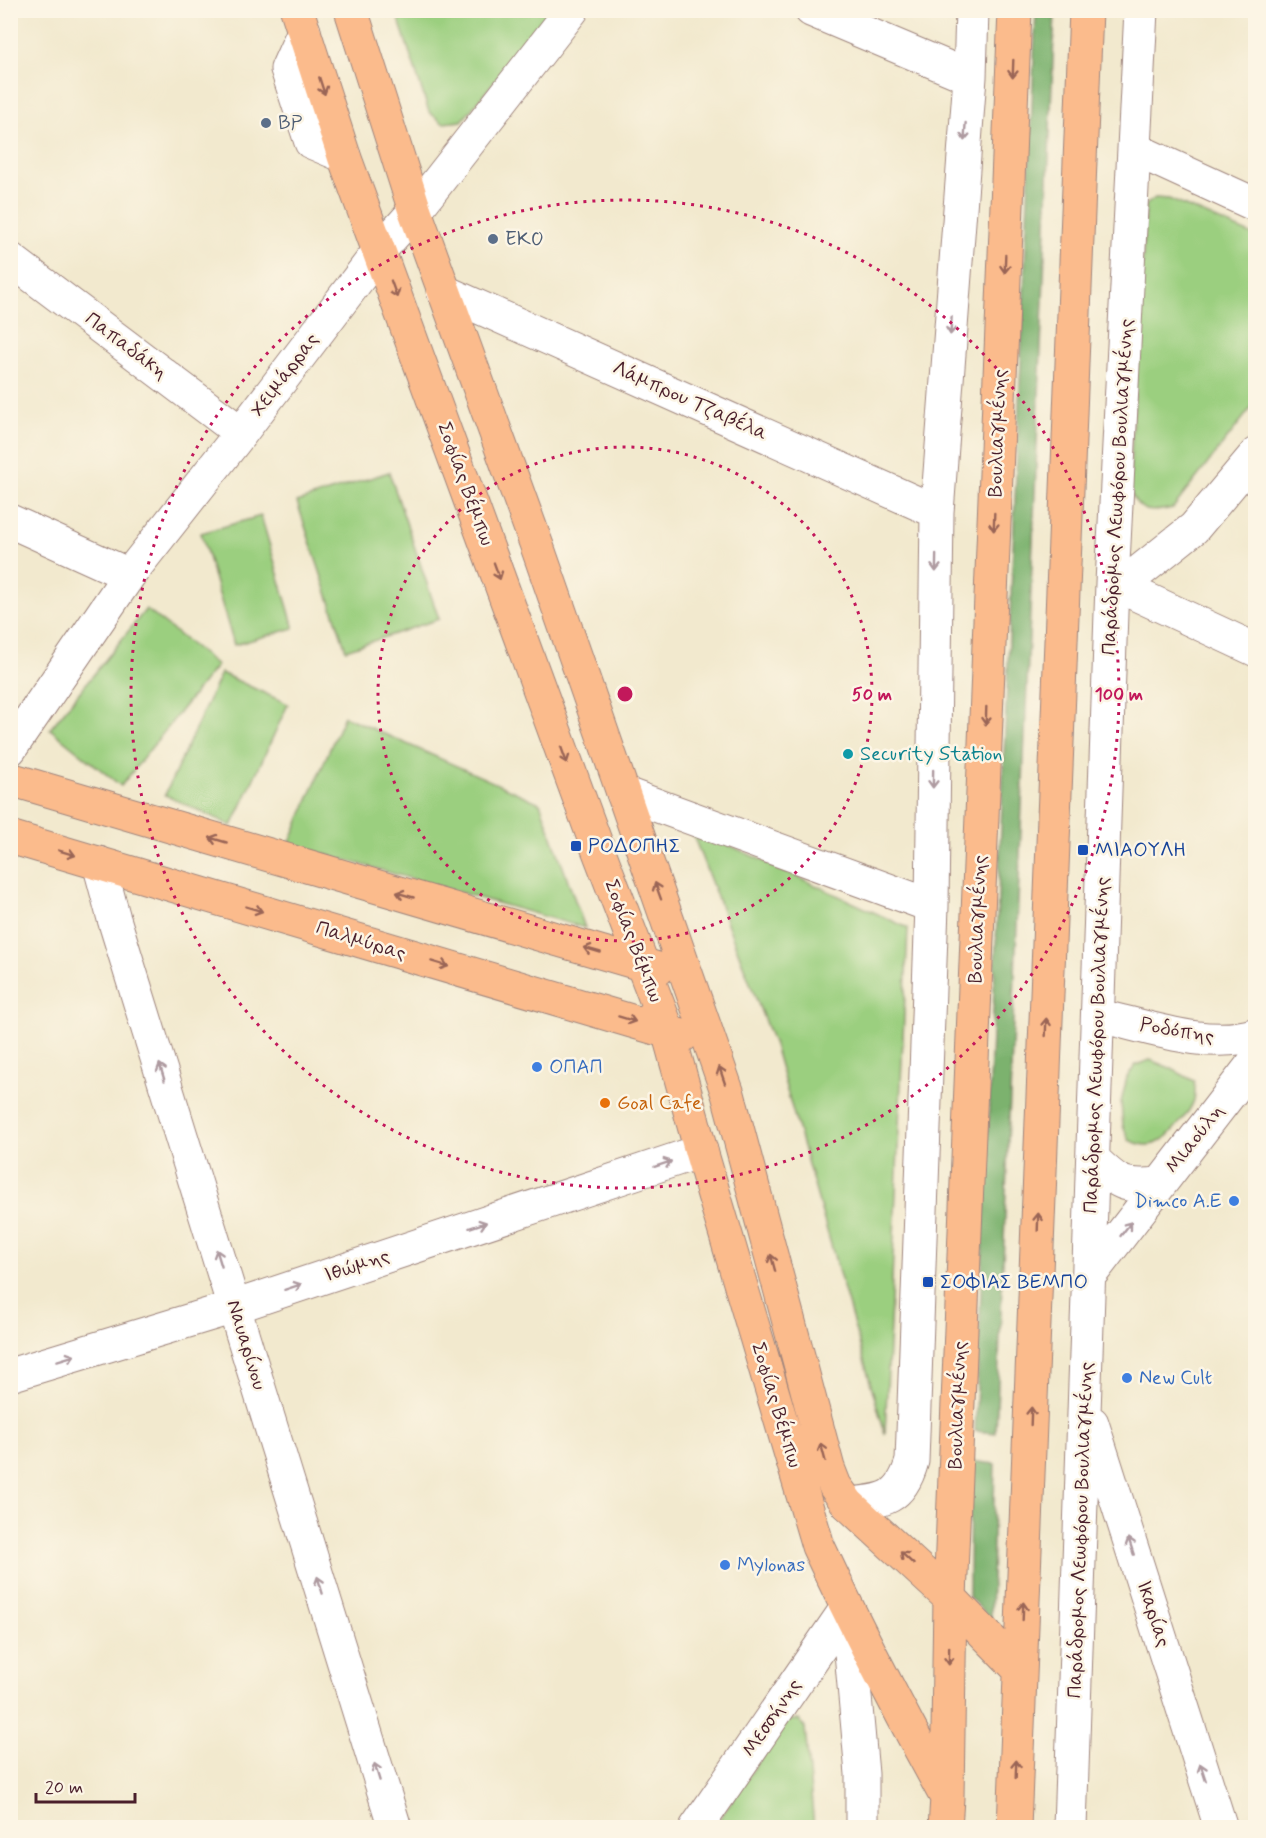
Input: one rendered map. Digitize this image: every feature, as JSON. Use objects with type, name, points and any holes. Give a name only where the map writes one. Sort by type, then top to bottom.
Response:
[{"type":"main road","name":"Σοφίας Βέμπω","points":[[351,10],[415,211],[537,546],[729,1094],[828,1468],[835,1486],[848,1504],[950,1598],[1020,1670]]},
{"type":"main road","name":"Βουλιαγμένης","points":[[946,1813],[950,1598],[1015,10]]},
{"type":"main road","points":[[1014,1827],[1086,10]]},
{"type":"main road","name":"Σοφίας Βέμπω","points":[[300,21],[344,156],[595,841],[668,1031],[701,1151],[818,1546],[912,1734],[946,1813]]},
{"type":"main road","points":[[10,779],[643,965],[689,976]]},
{"type":"main road","name":"Παλμύρας","points":[[10,837],[712,1045]]},
{"type":"street","name":"Χειμάρρας","points":[[10,749],[129,575],[241,433],[380,250],[415,211],[572,10]]},
{"type":"street","points":[[811,10],[969,77]]},
{"type":"street","points":[[848,1504],[885,1499],[896,1492],[904,1484],[912,1461],[932,906],[936,512],[969,77],[972,10]]},
{"type":"street","name":"Παράδρομος Λεωφόρου Βουλιαγμένης","points":[[1070,1827],[1099,1016],[1141,10]]},
{"type":"street","points":[[1134,149],[1256,205]]},
{"type":"street","name":"Παπαδάκη","points":[[10,259],[241,433]]},
{"type":"street","name":"Λάμπρου Τζαβέλα","points":[[443,291],[936,512]]},
{"type":"street","points":[[1256,453],[1194,528],[1116,585],[1256,650]]},
{"type":"street","points":[[10,521],[129,575]]},
{"type":"street","points":[[623,793],[932,906]]},
{"type":"street","name":"Ναυαρίνου","points":[[99,863],[394,1827]]},
{"type":"street","name":"Ροδόπης","points":[[1099,1016],[1176,1034],[1216,1040],[1245,1038],[1256,1034]]},
{"type":"street","name":"Μιαούλη","points":[[1090,1275],[1256,1060]]},
{"type":"street","name":"Ιθώμης","points":[[10,1375],[234,1306],[701,1151]]},
{"type":"street","points":[[1094,1160],[1114,1179],[1133,1186],[1160,1184]]},
{"type":"street","name":"Ικαρίας","points":[[1085,1401],[1221,1827]]},
{"type":"street","points":[[847,1608],[862,1774],[862,1827]]},
{"type":"street","name":"Μεσσήνης","points":[[696,1827],[847,1608]]},
{"type":"green space","points":[[396,11],[552,11],[462,121],[443,123],[429,112]]},
{"type":"green space","points":[[1036,11],[1055,11],[996,1433],[975,1431]]},
{"type":"green space","points":[[1155,198],[1169,199],[1255,236],[1255,403],[1173,508],[1151,511],[1137,503],[1129,489],[1146,205]]},
{"type":"green space","points":[[389,472],[439,619],[346,650],[297,502]]},
{"type":"green space","points":[[261,516],[294,628],[234,645],[201,533]]},
{"type":"green space","points":[[146,609],[217,665],[121,786],[50,729]]},
{"type":"green space","points":[[221,673],[288,704],[232,826],[165,795]]},
{"type":"green space","points":[[344,716],[540,803],[585,928],[289,844]]},
{"type":"green space","points":[[690,827],[908,928],[885,1434],[774,1045]]},
{"type":"green space","points":[[1150,1060],[1194,1081],[1195,1093],[1188,1111],[1173,1131],[1157,1143],[1146,1145],[1129,1140],[1123,1126],[1121,1102],[1127,1077],[1136,1065]]},
{"type":"green space","points":[[970,1461],[995,1464],[991,1619],[969,1597]]},
{"type":"green space","points":[[787,1720],[799,1720],[805,1728],[814,1827],[713,1828]]},
{"type":"place","name":"BP","points":[[266,123]]},
{"type":"place","name":"EKO","points":[[493,239]]},
{"type":"place","name":"Security Station","points":[[848,754]]},
{"type":"place","name":"ΡΟΔΟΠΗΣ","points":[[576,846]]},
{"type":"place","name":"ΜΙΑΟΥΛΗ","points":[[1083,850]]},
{"type":"place","name":"ΟΠΑΠ","points":[[537,1067]]},
{"type":"place","name":"Goal Cafe","points":[[605,1103]]},
{"type":"place","name":"Dimco Α.Ε","points":[[1234,1201]]},
{"type":"place","name":"ΣΟΦΙΑΣ ΒΕΜΠΟ","points":[[928,1282]]},
{"type":"place","name":"New Cult","points":[[1127,1378]]},
{"type":"place","name":"Mylonas","points":[[725,1565]]}]
